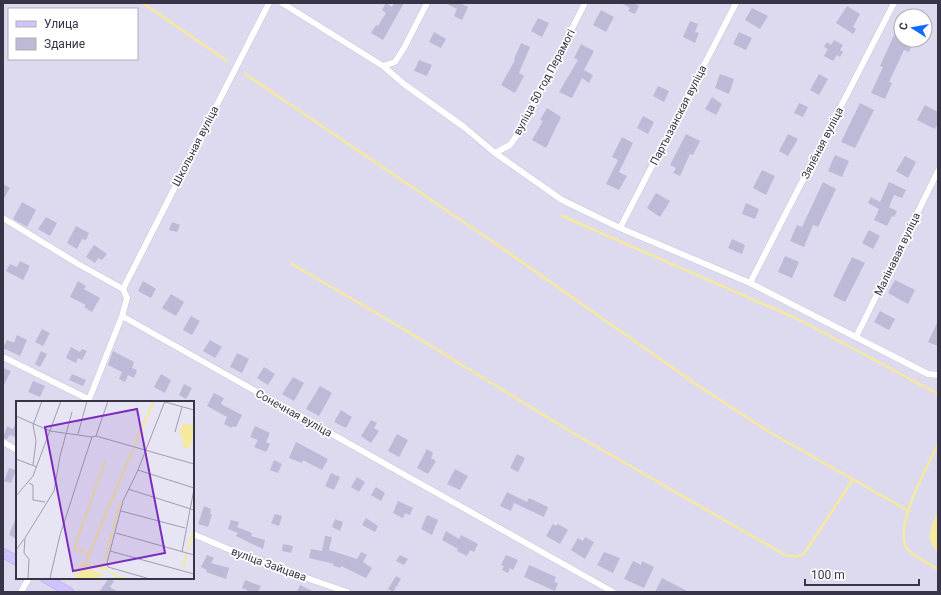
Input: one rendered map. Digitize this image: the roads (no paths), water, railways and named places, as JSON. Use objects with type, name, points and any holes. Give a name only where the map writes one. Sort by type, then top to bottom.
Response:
[{"type":"street","name":"Школьная вуліца","points":[[123,289],[269,3]]},
{"type":"street","points":[[282,3],[383,66],[404,84],[464,127],[495,153],[562,200],[620,228],[750,283],[928,374],[938,375]]},
{"type":"street","points":[[383,66],[395,62],[404,48],[427,3]]},
{"type":"street","name":"вуліца 50 год Перамогі","points":[[495,153],[510,145],[520,131],[585,3]]},
{"type":"street","name":"Партызанская вуліца","points":[[620,228],[736,3]]},
{"type":"street","name":"Зялёная вуліца","points":[[750,283],[894,3]]},
{"type":"street","name":"Малінавая вуліца","points":[[856,337],[938,171]]},
{"type":"street","points":[[3,218],[78,264],[123,289],[127,298],[122,316],[88,401],[3,358]]},
{"type":"street","name":"Сонечная вуліца","points":[[122,316],[613,592]]},
{"type":"street","points":[[3,442],[16,449]]},
{"type":"street","name":"вуліца Зайцава","points":[[194,534],[249,558],[347,592]]},
{"type":"street","points":[[3,552],[16,560]]},
{"type":"street","points":[[21,592],[29,579]]},
{"type":"street","points":[[47,579],[69,592]]},
{"type":"waterway","points":[[143,3],[227,61]]},
{"type":"waterway","points":[[245,74],[502,248],[700,387],[771,433],[909,511]]},
{"type":"waterway","points":[[562,216],[800,320],[938,394]]},
{"type":"waterway","points":[[292,264],[400,327],[578,436],[785,555],[795,557],[804,554],[853,479]]},
{"type":"waterway","points":[[938,445],[913,497],[904,527],[904,539],[907,549],[938,569]]}]
